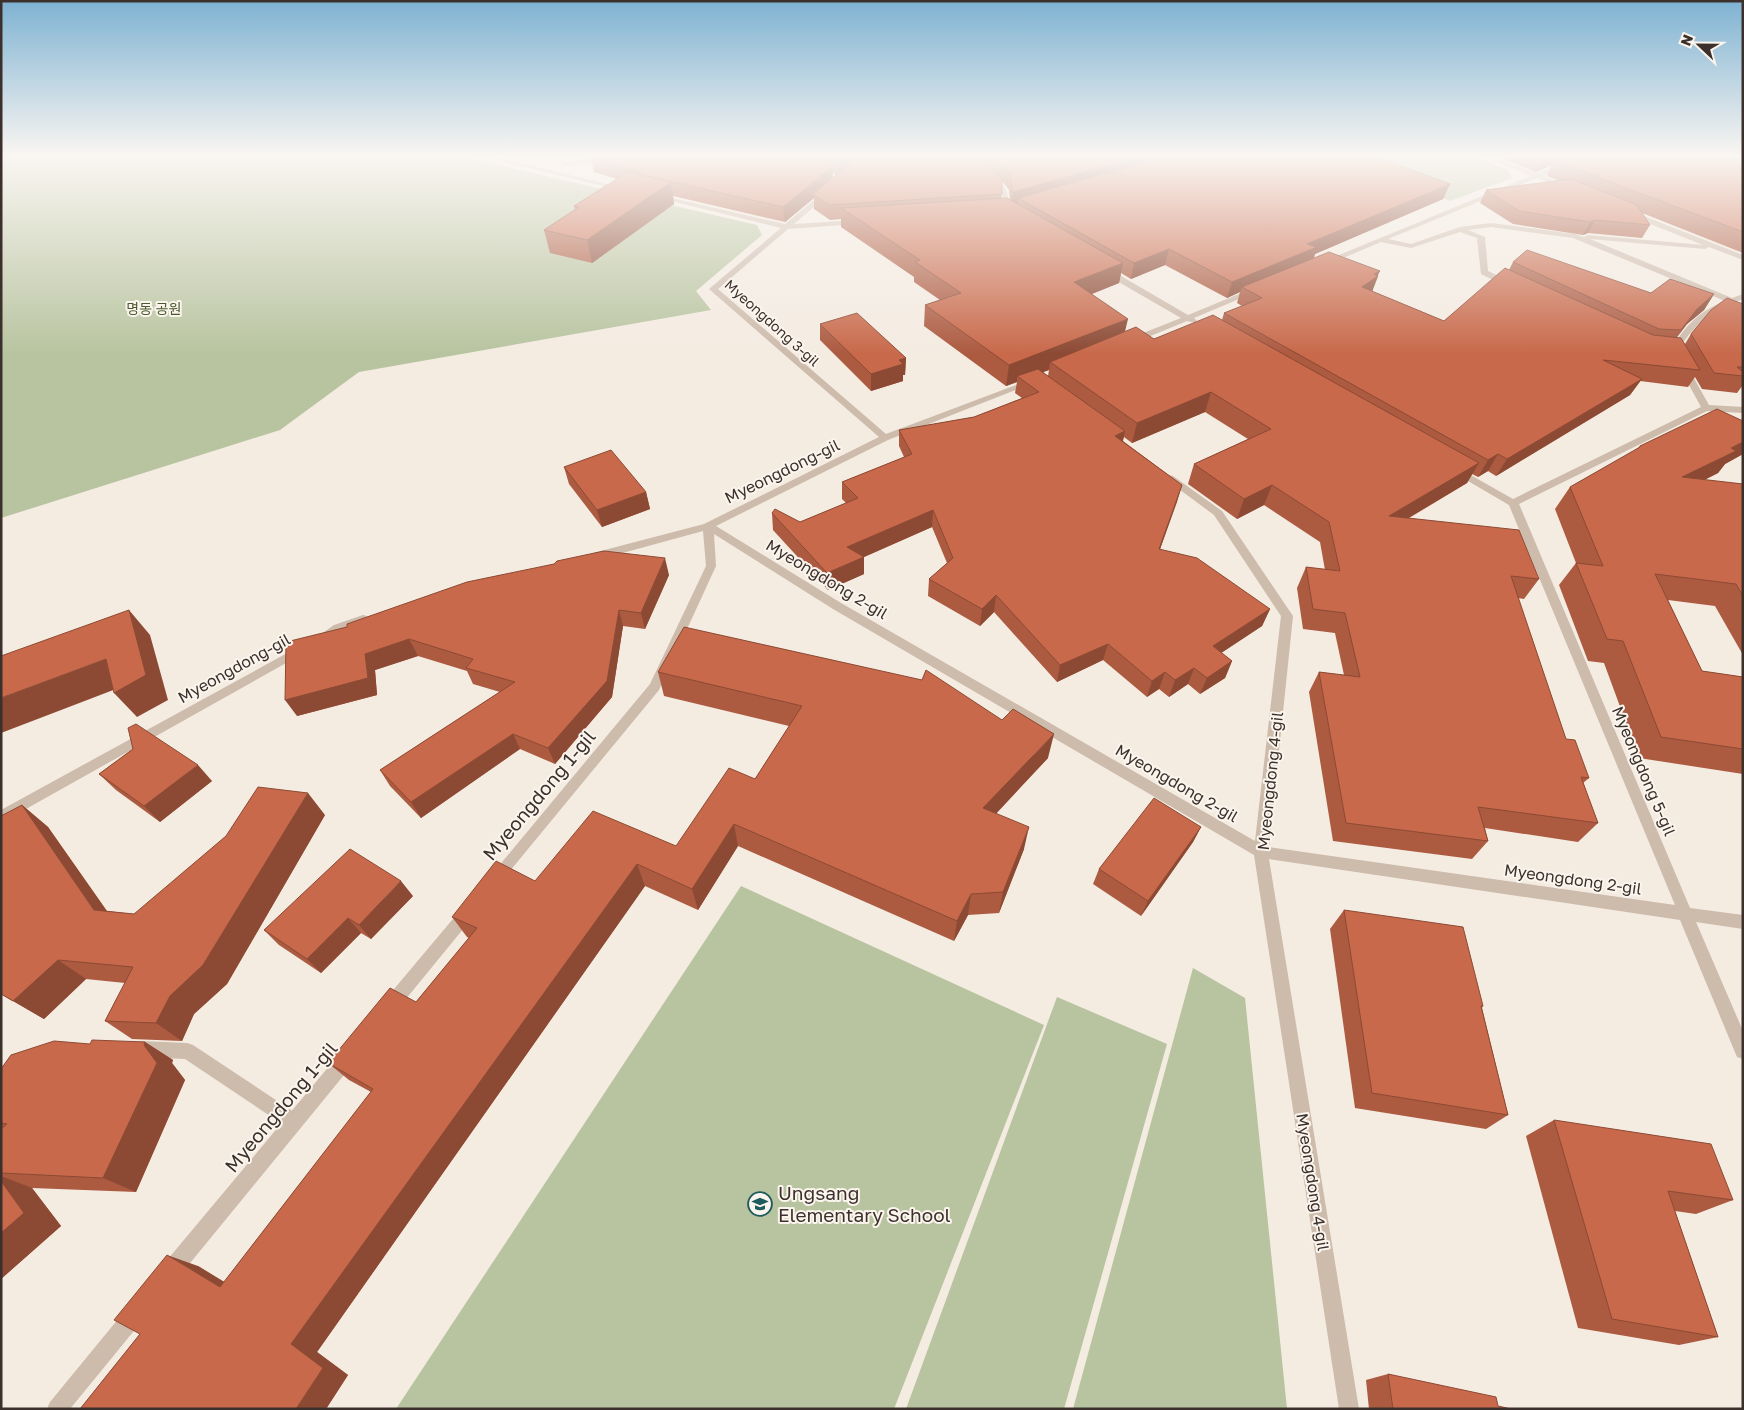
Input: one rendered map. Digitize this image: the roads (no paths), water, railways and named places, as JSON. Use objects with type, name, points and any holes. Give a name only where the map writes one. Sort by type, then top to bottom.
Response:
[{"type":"street","points":[[768,223],[786,227],[850,223]]},
{"type":"street","points":[[786,227],[791,223]]},
{"type":"street","points":[[1316,266],[1422,223]]},
{"type":"street","points":[[1655,223],[1743,258]]},
{"type":"street","points":[[1380,240],[1411,246],[1460,230],[1491,225],[1575,236],[1720,248]]},
{"type":"street","name":"Myeongdong 3-gil","points":[[786,227],[713,289],[885,438]]},
{"type":"street","points":[[1460,230],[1481,237],[1484,272],[1520,289]]},
{"type":"street","points":[[1575,236],[1730,300]]},
{"type":"street","points":[[1097,266],[1205,328]]},
{"type":"street","points":[[1126,344],[1261,288]]},
{"type":"street","points":[[1706,408],[1669,350],[1689,326],[1714,308],[1743,296]]},
{"type":"street","name":"Myeongdong-gil","points":[[584,560],[708,526],[885,438],[1041,382]]},
{"type":"street","points":[[1445,464],[1513,503],[1706,408],[1743,410]]},
{"type":"street","points":[[1728,409],[1738,423]]},
{"type":"street","name":"Myeongdong 4-gil","points":[[1163,473],[1218,513],[1287,616],[1262,852],[1349,1409]]},
{"type":"street","name":"Myeongdong 5-gil","points":[[1513,503],[1743,1051]]},
{"type":"street","name":"Myeongdong 2-gil","points":[[708,526],[837,606],[1262,852],[1743,922]]},
{"type":"street","name":"Myeongdong 1-gil","points":[[383,1015],[655,687],[711,566],[708,526]]},
{"type":"street","name":"Myeongdong-gil","points":[[1,817],[338,628],[371,616]]},
{"type":"street","name":"Myeongdong 1-gil","points":[[163,1281],[357,1046]]},
{"type":"street","points":[[128,1048],[188,1051],[294,1122]]},
{"type":"street","points":[[57,1409],[144,1303]]},
{"type":"place","name":"Ungsang Elementary School","points":[[760,1204]]},
{"type":"park label","name":"명동 공원","points":[[154,309]]}]
